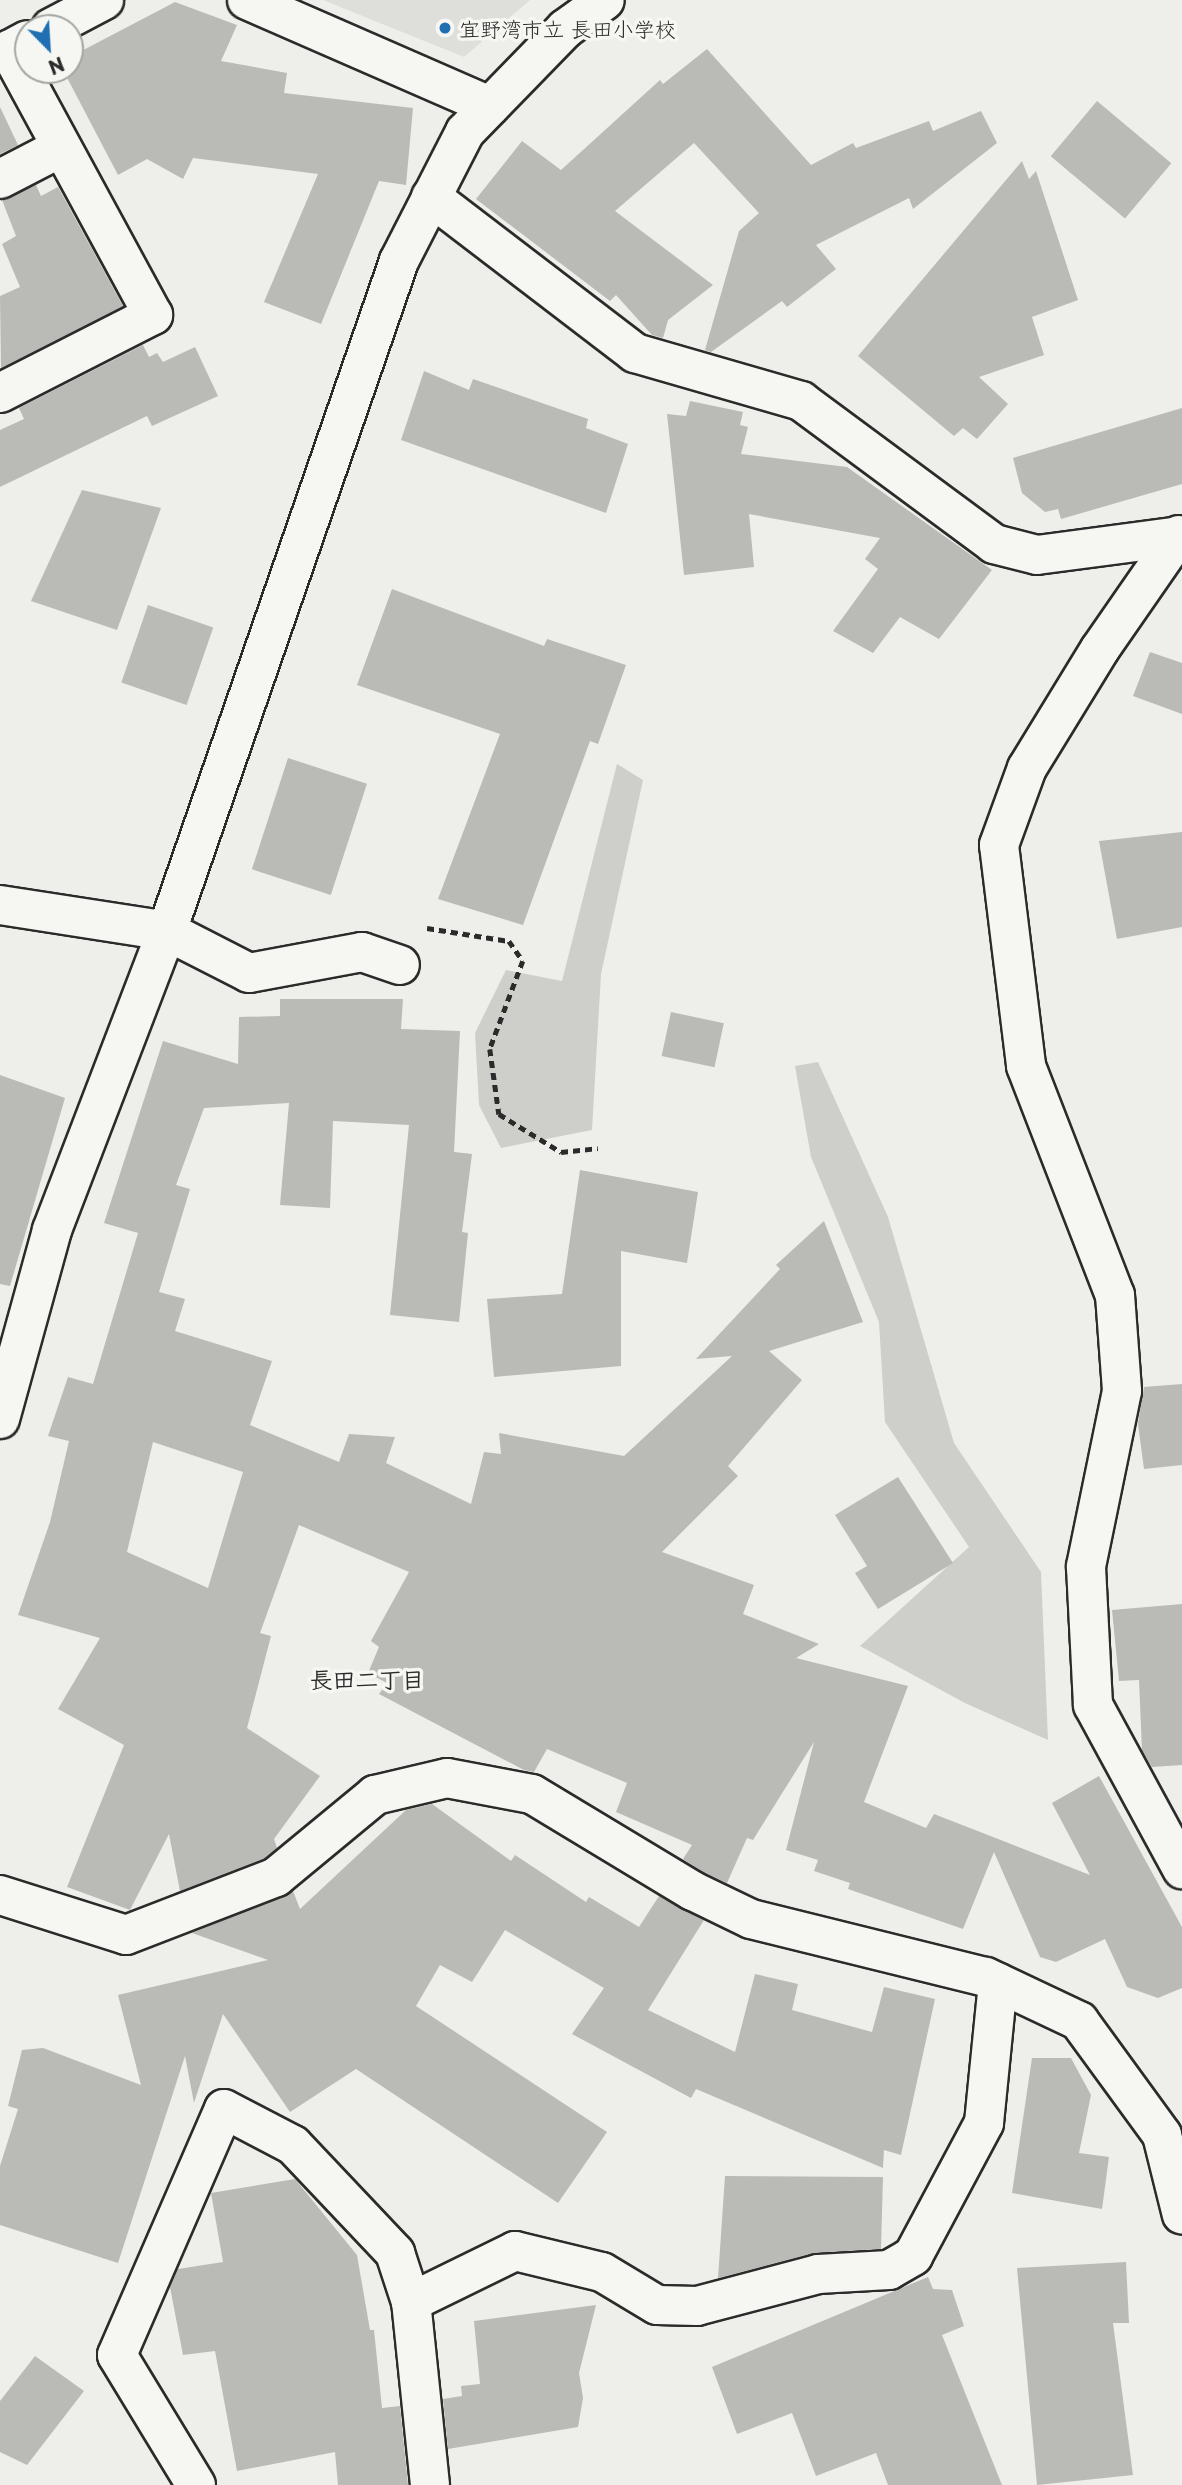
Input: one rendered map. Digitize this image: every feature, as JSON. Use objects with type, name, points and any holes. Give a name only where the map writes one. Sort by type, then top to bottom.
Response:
[{"type":"street","points":[[78,14],[104,0]]},
{"type":"street","points":[[247,0],[490,106]]},
{"type":"street","points":[[0,1419],[52,1230],[167,931],[399,261],[465,132],[565,29],[605,0]]},
{"type":"street","points":[[0,393],[153,315],[27,84]]},
{"type":"street","points":[[0,179],[60,148]]},
{"type":"street","points":[[431,197],[635,353],[801,401],[993,544],[1037,555],[1180,535]]},
{"type":"street","points":[[1180,535],[1100,649],[1027,768],[999,845],[1026,1066],[1115,1295],[1122,1391],[1086,1567],[1093,1705],[1182,1869]]},
{"type":"street","points":[[0,905],[167,931],[249,973],[362,952],[400,965]]},
{"type":"street","points":[[0,1895],[126,1935],[276,1877],[375,1796],[447,1778],[532,1794],[693,1891],[751,1919],[998,1983],[1079,2021],[1162,2135],[1182,2215]]},
{"type":"street","points":[[411,2302],[515,2250],[603,2272],[657,2305],[696,2306],[818,2274],[889,2270],[913,2256],[984,2123],[998,1983]]},
{"type":"street","points":[[196,2485],[117,2355],[224,2109],[293,2146],[395,2253],[411,2302],[430,2485]]},
{"type":"path","points":[[416,927],[509,941],[523,961],[490,1049],[499,1114],[561,1152],[597,1148]]},
{"type":"shaded area","name":"宜野湾市立 長田小学校","points":[[323,0],[530,0],[464,57]]},
{"type":"shaded area","points":[[617,764],[643,780],[601,974],[592,1130],[501,1148],[479,1105],[475,1033],[506,970],[562,981]]},
{"type":"shaded area","points":[[818,1062],[888,1217],[954,1443],[1041,1572],[1048,1740],[965,1703],[860,1646],[969,1547],[885,1422],[879,1322],[811,1157],[795,1066]]},
{"type":"building","points":[[175,2],[237,25],[221,61],[287,73],[284,93],[413,108],[406,185],[379,181],[321,324],[264,302],[318,174],[193,158],[183,179],[147,159],[118,175],[70,84],[84,84],[84,50]]},
{"type":"building","points":[[707,49],[811,165],[853,143],[856,148],[929,121],[933,131],[981,111],[997,143],[913,209],[909,198],[816,245],[836,269],[787,307],[782,301],[711,352],[705,350],[739,231],[759,213],[694,143],[615,211],[713,285],[668,320],[663,338],[652,335],[616,295],[610,301],[476,199],[522,141],[561,170],[660,80],[663,84]]},
{"type":"building","points":[[1097,101],[1171,163],[1125,219],[1051,156]]},
{"type":"building","points":[[0,107],[18,145],[0,154]]},
{"type":"building","points":[[1022,161],[1029,179],[1036,171],[1078,300],[1032,317],[1044,355],[979,377],[1008,404],[977,439],[963,428],[954,436],[858,356]]},
{"type":"building","points":[[36,185],[41,196],[58,187],[123,306],[1,368],[0,296],[20,287],[2,244],[16,236],[2,200]]},
{"type":"building","points":[[143,345],[149,357],[157,353],[163,362],[195,347],[218,396],[152,426],[147,416],[0,487],[0,430],[24,419],[19,408]]},
{"type":"building","points":[[424,371],[469,390],[473,379],[588,419],[586,428],[628,444],[606,513],[401,440]]},
{"type":"building","points":[[690,401],[743,412],[740,425],[748,427],[741,454],[847,467],[992,570],[939,639],[900,617],[873,653],[833,631],[878,569],[865,559],[880,538],[749,514],[754,567],[684,575],[667,414],[686,416]]},
{"type":"building","points":[[1182,408],[1182,484],[1061,519],[1058,509],[1045,512],[1022,493],[1013,458]]},
{"type":"building","points":[[82,490],[161,508],[117,630],[31,601]]},
{"type":"building","points":[[392,589],[544,646],[547,639],[626,665],[598,744],[590,741],[523,925],[438,899],[500,734],[357,685]]},
{"type":"building","points":[[148,605],[213,627],[187,705],[121,683]]},
{"type":"building","points":[[1150,652],[1182,663],[1182,714],[1133,696]]},
{"type":"building","points":[[288,758],[367,784],[331,895],[252,869]]},
{"type":"building","points":[[1182,832],[1182,927],[1117,939],[1099,841]]},
{"type":"building","points":[[280,999],[403,999],[401,1029],[460,1031],[454,1152],[472,1154],[462,1232],[468,1233],[459,1322],[390,1315],[409,1125],[333,1121],[330,1208],[280,1205],[289,1103],[204,1108],[176,1185],[190,1189],[159,1292],[185,1299],[175,1331],[272,1361],[250,1425],[339,1462],[349,1434],[395,1437],[386,1463],[471,1504],[484,1452],[501,1454],[499,1433],[624,1456],[732,1356],[696,1359],[780,1269],[776,1265],[824,1221],[863,1322],[769,1351],[802,1380],[728,1466],[738,1476],[662,1552],[754,1585],[743,1614],[819,1644],[796,1658],[908,1686],[864,1802],[926,1828],[934,1814],[1090,1875],[1052,1803],[1099,1776],[1182,1927],[1182,1988],[1158,1998],[1127,1987],[1105,1939],[1056,1962],[1040,1957],[994,1852],[963,1929],[848,1889],[850,1883],[814,1871],[818,1860],[786,1850],[814,1742],[753,1840],[747,1838],[727,1883],[703,1872],[683,1859],[692,1845],[616,1812],[627,1783],[547,1749],[534,1772],[524,1770],[379,1694],[387,1683],[368,1673],[379,1647],[371,1641],[409,1572],[299,1525],[260,1633],[271,1636],[247,1728],[320,1776],[274,1839],[277,1848],[265,1858],[180,1891],[169,1834],[130,1910],[67,1887],[124,1745],[58,1709],[100,1638],[18,1615],[50,1522],[69,1441],[48,1436],[68,1377],[93,1384],[138,1233],[104,1223],[163,1041],[238,1064],[239,1017],[280,1016]],"holes":[[[153,1442],[243,1472],[208,1588],[127,1552]]]},
{"type":"building","points":[[671,1012],[724,1023],[714,1067],[662,1056]]},
{"type":"building","points":[[0,1075],[65,1098],[10,1286],[0,1284]]},
{"type":"building","points":[[580,1170],[698,1192],[687,1263],[621,1251],[621,1366],[494,1377],[487,1299],[562,1294]]},
{"type":"building","points":[[1182,1384],[1182,1465],[1144,1469],[1138,1424],[1144,1387]]},
{"type":"building","points":[[898,1477],[953,1563],[878,1609],[855,1573],[867,1566],[835,1515]]},
{"type":"building","points":[[1182,1604],[1182,1765],[1152,1767],[1142,1750],[1139,1680],[1119,1681],[1112,1610]]},
{"type":"building","points":[[432,1804],[511,1861],[515,1855],[586,1902],[589,1897],[639,1927],[659,1896],[704,1920],[648,2010],[735,2052],[755,1974],[798,1984],[792,2010],[872,2032],[884,1987],[935,1999],[901,2155],[884,2150],[883,2168],[696,2089],[691,2098],[572,2034],[604,1988],[505,1930],[472,1982],[440,1965],[416,2006],[607,2132],[558,2203],[356,2069],[290,2112],[223,2014],[194,2103],[185,2056],[118,2263],[0,2225],[0,2166],[18,2109],[8,2106],[22,2050],[43,2048],[141,2085],[118,1995],[268,1960],[192,1933],[293,1891],[300,1909],[406,1810]]},
{"type":"building","points":[[1032,2058],[1071,2058],[1091,2095],[1079,2153],[1109,2157],[1102,2209],[1012,2193]]},
{"type":"building","points":[[725,2176],[883,2177],[881,2249],[813,2253],[718,2278]]},
{"type":"building","points":[[295,2179],[357,2255],[370,2330],[374,2330],[382,2408],[400,2406],[408,2485],[338,2485],[335,2452],[237,2471],[215,2351],[183,2355],[170,2287],[178,2269],[223,2262],[211,2193]]},
{"type":"building","points":[[1126,2262],[1129,2323],[1113,2323],[1133,2475],[1037,2485],[1017,2268]]},
{"type":"building","points":[[928,2277],[933,2289],[952,2290],[964,2326],[942,2335],[1002,2485],[888,2485],[876,2453],[816,2476],[792,2413],[737,2434],[712,2367]]},
{"type":"building","points":[[596,2305],[579,2373],[583,2398],[578,2427],[448,2449],[443,2399],[462,2396],[461,2386],[480,2384],[474,2321]]},
{"type":"building","points":[[35,2356],[84,2391],[27,2465],[0,2452],[0,2401]]},
{"type":"place","name":"宜野湾市立 長田小学校","points":[[445,28]]},
{"type":"district","name":"長田二丁目","points":[[367,1679]]}]
